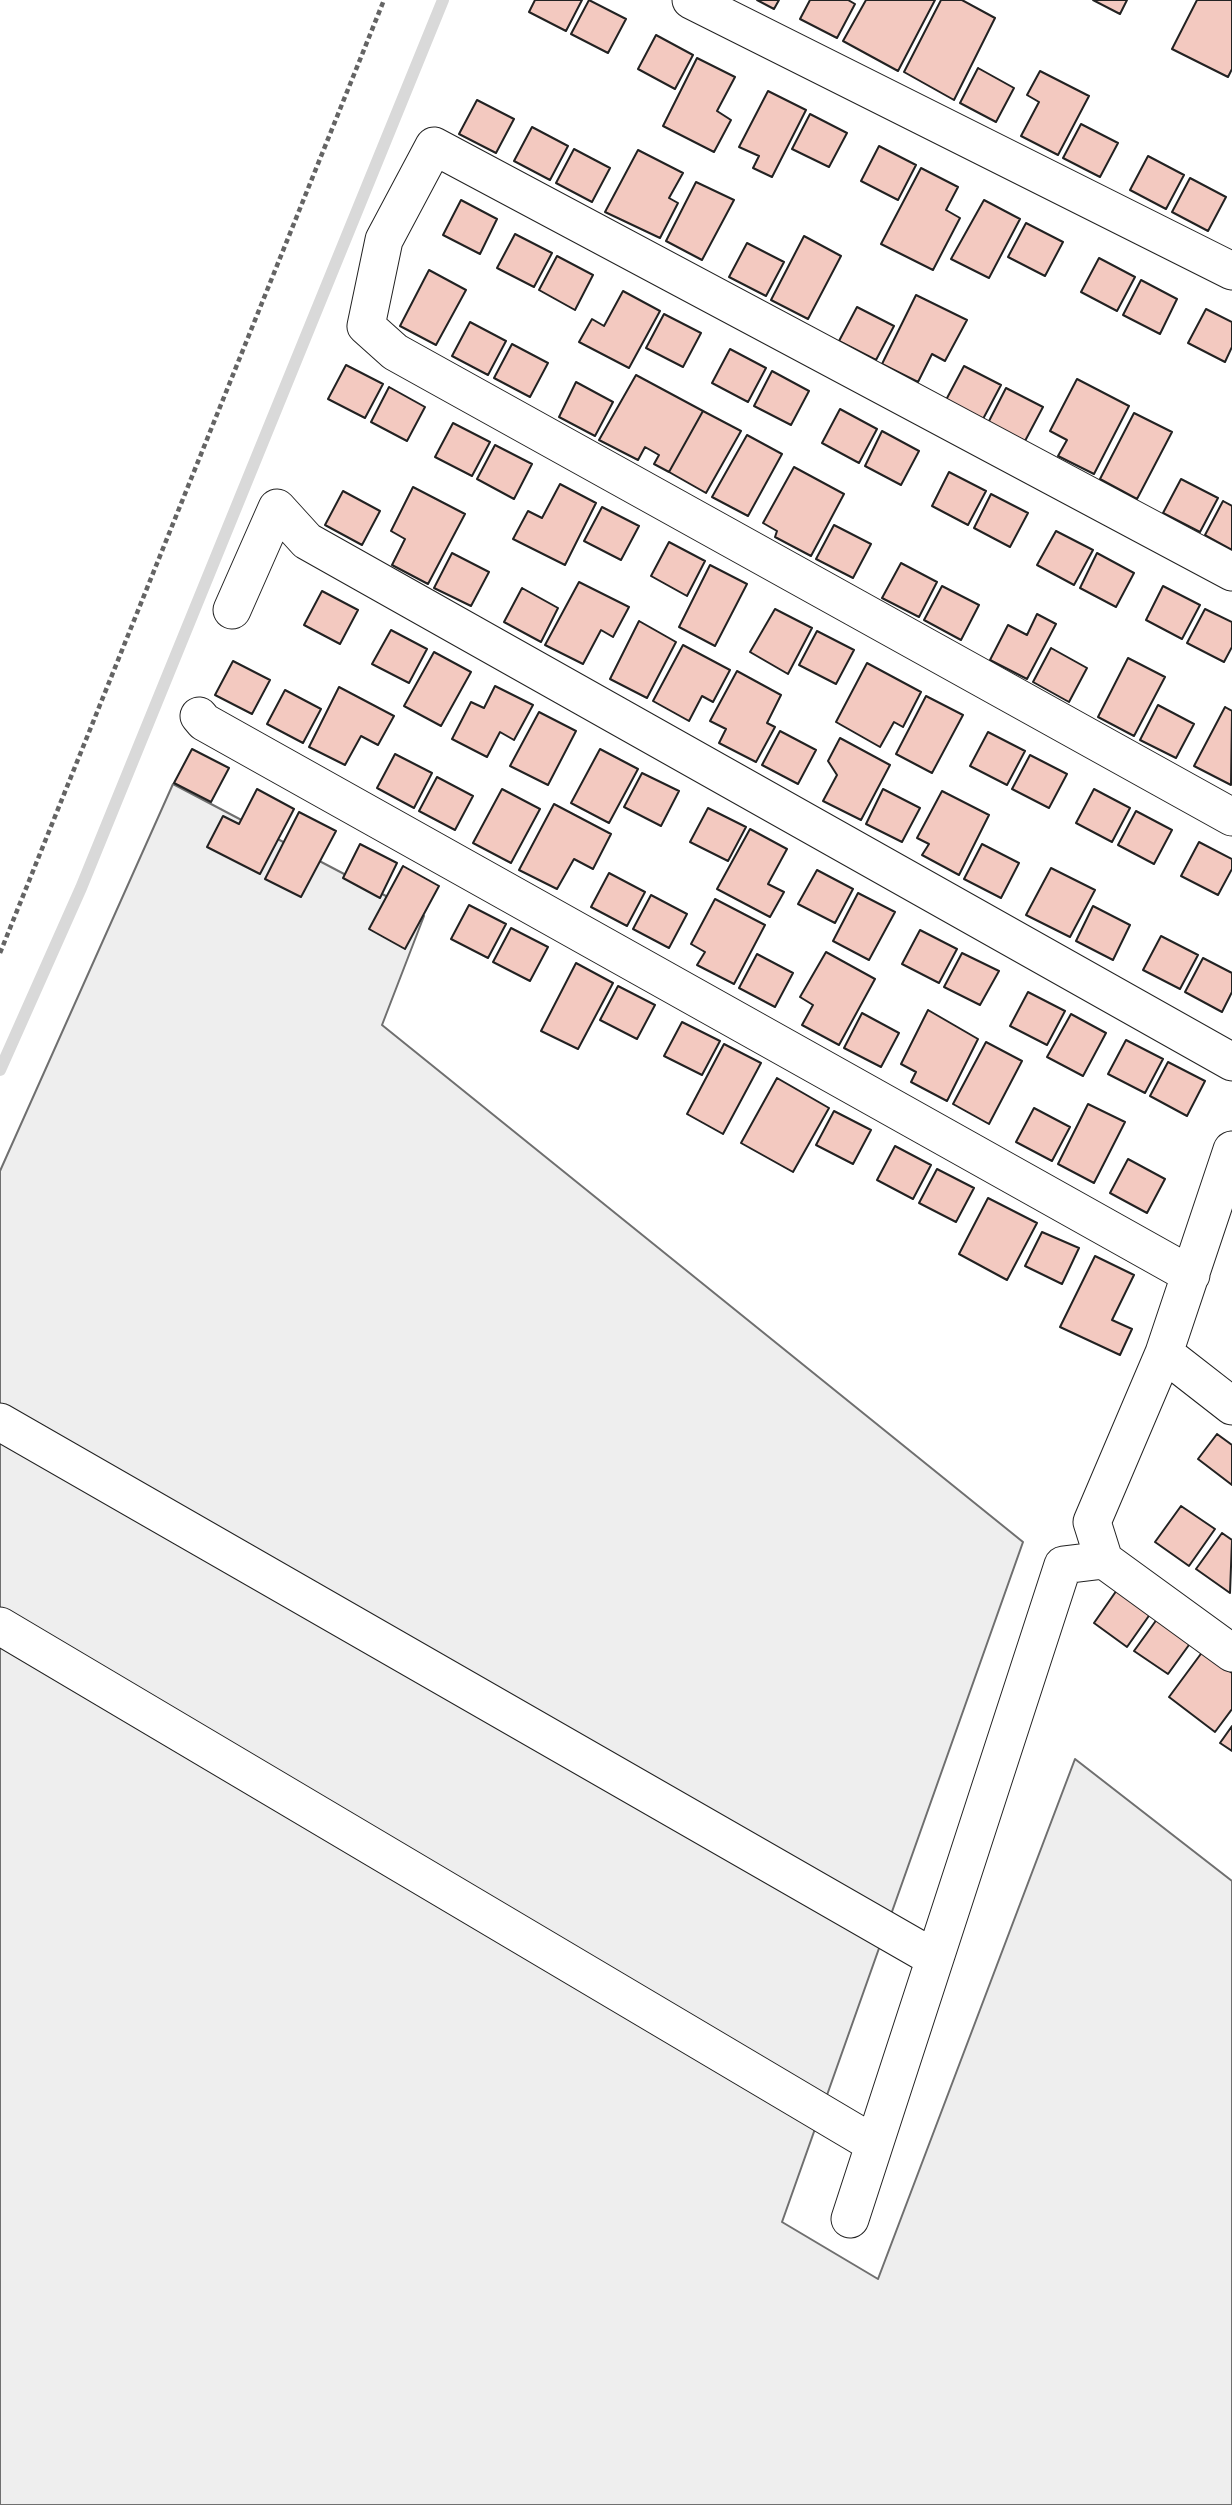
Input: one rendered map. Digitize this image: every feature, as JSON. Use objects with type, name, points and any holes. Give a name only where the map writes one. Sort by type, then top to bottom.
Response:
[{"type":"street","points":[[691,0],[1232,271]]},
{"type":"street","points":[[1232,572],[433,146],[384,240],[366,326],[395,352],[1232,817]]},
{"type":"street","points":[[232,610],[277,508],[307,541],[1232,1062]]},
{"type":"street","points":[[199,716],[240,742],[1191,1275]]},
{"type":"street","points":[[1232,1150],[1164,1353],[1092,1521],[1104,1560],[1232,1653]]},
{"type":"street","points":[[1164,1353],[1232,1406]]},
{"type":"street","points":[[0,1422],[934,1958]]},
{"type":"street","points":[[850,2219],[1063,1565],[1104,1560]]},
{"type":"street","points":[[0,1626],[874,2144]]},
{"type":"path","points":[[0,953],[384,0]]},
{"type":"shaded area","points":[[173,784],[424,916],[382,1025],[1023,1542],[782,2222],[878,2279],[1075,1759],[1232,1881],[1232,2505],[0,2505],[0,1171]]},
{"type":"building","points":[[535,0],[582,0],[566,31],[529,12]]},
{"type":"building","points":[[589,0],[626,19],[608,53],[571,34]]},
{"type":"building","points":[[757,0],[779,0],[774,9]]},
{"type":"building","points":[[810,0],[848,0],[855,4],[837,38],[800,19]]},
{"type":"building","points":[[866,0],[935,0],[898,71],[843,41]]},
{"type":"building","points":[[941,0],[962,0],[995,18],[954,100],[904,72]]},
{"type":"building","points":[[1093,0],[1127,0],[1120,14]]},
{"type":"building","points":[[1197,0],[1232,0],[1232,69],[1228,77],[1172,49]]},
{"type":"building","points":[[656,35],[693,55],[675,89],[638,69]]},
{"type":"building","points":[[697,58],[735,77],[717,111],[731,120],[714,152],[663,126]]},
{"type":"building","points":[[978,68],[1014,88],[996,122],[960,103]]},
{"type":"building","points":[[1040,71],[1089,96],[1058,155],[1021,136],[1039,102],[1027,95]]},
{"type":"building","points":[[768,91],[806,110],[772,177],[753,168],[759,156],[739,147]]},
{"type":"building","points":[[477,100],[514,119],[496,153],[459,134]]},
{"type":"building","points":[[810,114],[847,133],[829,167],[792,149]]},
{"type":"building","points":[[1081,124],[1118,143],[1100,177],[1063,158]]},
{"type":"building","points":[[532,127],[568,146],[550,180],[514,161]]},
{"type":"building","points":[[879,146],[916,165],[898,200],[861,181]]},
{"type":"building","points":[[574,149],[610,168],[592,202],[556,183]]},
{"type":"building","points":[[638,150],[683,173],[669,198],[678,203],[660,238],[605,212]]},
{"type":"building","points":[[1148,156],[1184,175],[1166,209],[1130,190]]},
{"type":"building","points":[[921,168],[958,187],[946,210],[960,218],[933,270],[881,244]]},
{"type":"building","points":[[1190,178],[1226,197],[1208,231],[1172,212]]},
{"type":"building","points":[[696,182],[734,200],[702,260],[666,241]]},
{"type":"building","points":[[461,200],[497,219],[480,254],[443,235]]},
{"type":"building","points":[[984,200],[1020,219],[989,278],[951,259]]},
{"type":"building","points":[[1026,223],[1063,242],[1045,276],[1008,257]]},
{"type":"building","points":[[515,234],[552,253],[534,287],[497,268]]},
{"type":"building","points":[[804,236],[841,256],[808,319],[771,300]]},
{"type":"building","points":[[747,243],[784,262],[766,296],[729,277]]},
{"type":"building","points":[[557,256],[593,275],[575,310],[539,290]]},
{"type":"building","points":[[1099,258],[1135,277],[1117,311],[1081,292]]},
{"type":"building","points":[[429,270],[466,290],[436,345],[400,326]]},
{"type":"building","points":[[1141,280],[1177,299],[1160,334],[1123,315]]},
{"type":"building","points":[[623,291],[660,311],[629,368],[579,342],[592,319],[604,326]]},
{"type":"building","points":[[916,295],[967,320],[945,361],[932,354],[918,382],[882,364]]},
{"type":"building","points":[[857,307],[894,326],[876,360],[839,341]]},
{"type":"building","points":[[1206,309],[1232,322],[1232,347],[1225,362],[1188,343]]},
{"type":"building","points":[[664,314],[701,333],[683,367],[646,348]]},
{"type":"building","points":[[470,322],[506,341],[488,375],[452,356]]},
{"type":"building","points":[[512,344],[548,363],[530,397],[494,378]]},
{"type":"building","points":[[730,349],[766,368],[748,402],[712,383]]},
{"type":"building","points":[[346,365],[383,384],[365,418],[328,399]]},
{"type":"building","points":[[964,366],[1001,385],[983,419],[946,400]]},
{"type":"building","points":[[772,371],[809,391],[791,425],[754,406]]},
{"type":"building","points":[[636,375],[703,411],[669,472],[654,464],[659,455],[645,447],[638,460],[599,440]]},
{"type":"building","points":[[1077,379],[1129,406],[1094,474],[1058,456],[1067,440],[1050,431]]},
{"type":"building","points":[[576,382],[613,402],[595,436],[559,417]]},
{"type":"building","points":[[389,387],[425,407],[407,441],[371,422]]},
{"type":"building","points":[[1006,388],[1043,407],[1025,441],[988,423]]},
{"type":"building","points":[[840,409],[877,429],[859,463],[822,443]]},
{"type":"building","points":[[703,411],[741,431],[706,493],[669,472]]},
{"type":"building","points":[[1134,413],[1172,432],[1137,499],[1100,479]]},
{"type":"building","points":[[453,423],[490,442],[472,476],[435,457]]},
{"type":"building","points":[[882,431],[919,451],[901,485],[865,466]]},
{"type":"building","points":[[747,435],[782,454],[748,516],[712,497]]},
{"type":"building","points":[[495,445],[532,464],[514,499],[477,479]]},
{"type":"building","points":[[794,467],[844,494],[811,556],[775,537],[777,531],[763,523]]},
{"type":"building","points":[[949,472],[986,491],[968,525],[932,506]]},
{"type":"building","points":[[1181,479],[1218,498],[1200,532],[1163,513]]},
{"type":"building","points":[[560,484],[596,503],[565,565],[513,539],[528,511],[542,518]]},
{"type":"building","points":[[413,487],[465,514],[428,584],[392,565],[405,539],[391,531]]},
{"type":"building","points":[[343,491],[380,511],[362,545],[325,525]]},
{"type":"building","points":[[991,494],[1028,513],[1010,547],[974,528]]},
{"type":"building","points":[[1223,501],[1232,506],[1232,550],[1205,535]]},
{"type":"building","points":[[602,507],[639,526],[621,560],[584,541]]},
{"type":"building","points":[[834,525],[871,544],[853,578],[816,559]]},
{"type":"building","points":[[1056,531],[1093,550],[1074,585],[1037,565]]},
{"type":"building","points":[[669,542],[705,561],[687,596],[651,576]]},
{"type":"building","points":[[452,553],[489,572],[471,606],[434,588]]},
{"type":"building","points":[[1097,553],[1134,573],[1116,607],[1080,588]]},
{"type":"building","points":[[901,563],[937,582],[919,617],[882,598]]},
{"type":"building","points":[[710,565],[747,584],[715,646],[679,627]]},
{"type":"building","points":[[579,582],[629,607],[613,637],[601,630],[583,664],[545,645]]},
{"type":"building","points":[[942,586],[979,605],[961,640],[924,620]]},
{"type":"building","points":[[1163,586],[1200,605],[1182,639],[1146,620]]},
{"type":"building","points":[[522,588],[558,608],[541,642],[504,622]]},
{"type":"building","points":[[322,591],[358,610],[340,644],[304,625]]},
{"type":"building","points":[[775,609],[812,628],[788,674],[750,652]]},
{"type":"building","points":[[1205,609],[1232,622],[1232,647],[1224,662],[1187,643]]},
{"type":"building","points":[[1037,614],[1056,624],[1027,679],[990,660],[1008,625],[1027,635]]},
{"type":"building","points":[[639,621],[676,642],[647,698],[610,679]]},
{"type":"building","points":[[391,630],[427,649],[409,683],[372,664]]},
{"type":"building","points":[[817,631],[854,650],[836,684],[799,665]]},
{"type":"building","points":[[683,645],[730,670],[713,702],[702,696],[689,721],[653,701]]},
{"type":"building","points":[[1051,648],[1087,668],[1069,702],[1033,682]]},
{"type":"building","points":[[434,652],[471,672],[441,726],[404,706]]},
{"type":"building","points":[[1128,658],[1165,677],[1134,736],[1098,717]]},
{"type":"building","points":[[233,661],[270,680],[252,714],[215,695]]},
{"type":"building","points":[[867,663],[921,692],[903,727],[894,722],[880,747],[836,722]]},
{"type":"building","points":[[737,671],[781,695],[767,723],[775,727],[756,762],[719,743],[726,729],[710,721]]},
{"type":"building","points":[[495,686],[533,705],[514,740],[500,732],[487,757],[452,739],[471,702],[484,708]]},
{"type":"building","points":[[339,687],[394,716],[378,745],[361,736],[345,765],[309,747]]},
{"type":"building","points":[[285,690],[321,709],[303,743],[267,724]]},
{"type":"building","points":[[926,696],[963,715],[932,773],[896,754]]},
{"type":"building","points":[[1158,705],[1194,724],[1176,758],[1140,740]]},
{"type":"building","points":[[1225,707],[1232,711],[1231,785],[1194,766]]},
{"type":"building","points":[[539,712],[576,731],[548,785],[510,766]]},
{"type":"building","points":[[780,731],[816,750],[798,784],[762,765]]},
{"type":"building","points":[[988,732],[1025,751],[1007,785],[970,766]]},
{"type":"building","points":[[840,738],[890,765],[861,820],[823,801],[837,775],[828,761]]},
{"type":"building","points":[[192,749],[229,768],[211,802],[174,783]]},
{"type":"building","points":[[600,749],[638,769],[609,823],[571,803]]},
{"type":"building","points":[[395,754],[432,773],[414,808],[377,788]]},
{"type":"building","points":[[1030,755],[1067,774],[1049,808],[1012,789]]},
{"type":"building","points":[[642,773],[679,791],[661,826],[624,807]]},
{"type":"building","points":[[437,777],[473,796],[455,830],[419,811]]},
{"type":"building","points":[[257,789],[294,809],[260,874],[207,847],[223,816],[239,824]]},
{"type":"building","points":[[502,789],[540,809],[511,863],[473,843]]},
{"type":"building","points":[[883,789],[920,808],[902,842],[866,824]]},
{"type":"building","points":[[1094,789],[1130,808],[1112,842],[1076,823]]},
{"type":"building","points":[[942,791],[989,815],[959,875],[922,855],[929,844],[917,838]]},
{"type":"building","points":[[554,804],[611,834],[593,869],[574,859],[557,889],[519,870]]},
{"type":"building","points":[[708,808],[746,827],[728,861],[690,842]]},
{"type":"building","points":[[1136,811],[1172,830],[1154,864],[1118,845]]},
{"type":"building","points":[[299,812],[336,831],[301,897],[265,879]]},
{"type":"building","points":[[750,829],[787,849],[768,884],[784,892],[770,917],[717,889]]},
{"type":"building","points":[[1199,842],[1232,859],[1232,869],[1218,895],[1181,876]]},
{"type":"building","points":[[360,844],[397,863],[380,898],[343,878]]},
{"type":"building","points":[[982,844],[1019,863],[1001,898],[964,879]]},
{"type":"building","points":[[403,866],[439,886],[405,949],[369,929]]},
{"type":"building","points":[[1051,868],[1095,890],[1070,937],[1026,915]]},
{"type":"building","points":[[817,870],[853,889],[835,923],[798,904]]},
{"type":"building","points":[[609,873],[645,892],[627,926],[591,907]]},
{"type":"building","points":[[858,893],[895,912],[869,960],[833,941]]},
{"type":"building","points":[[651,895],[687,914],[669,948],[633,929]]},
{"type":"building","points":[[715,899],[765,925],[734,984],[697,965],[705,952],[691,944]]},
{"type":"building","points":[[469,905],[506,924],[488,958],[451,939]]},
{"type":"building","points":[[1093,906],[1130,925],[1113,960],[1076,941]]},
{"type":"building","points":[[511,928],[548,947],[530,981],[493,962]]},
{"type":"building","points":[[920,930],[957,949],[939,983],[902,964]]},
{"type":"building","points":[[1161,936],[1198,955],[1180,989],[1143,970]]},
{"type":"building","points":[[826,952],[875,979],[839,1045],[802,1025],[813,1005],[800,997]]},
{"type":"building","points":[[962,953],[999,971],[980,1005],[944,987]]},
{"type":"building","points":[[757,954],[793,973],[775,1007],[739,988]]},
{"type":"building","points":[[1203,958],[1232,973],[1232,992],[1222,1012],[1185,992]]},
{"type":"building","points":[[576,963],[613,983],[578,1049],[541,1031]]},
{"type":"building","points":[[618,986],[655,1005],[637,1039],[600,1020]]},
{"type":"building","points":[[1028,992],[1065,1011],[1047,1045],[1010,1026]]},
{"type":"building","points":[[928,1010],[978,1039],[947,1101],[911,1082],[916,1072],[901,1064]]},
{"type":"building","points":[[862,1013],[899,1033],[881,1067],[844,1048]]},
{"type":"building","points":[[1071,1014],[1106,1033],[1083,1076],[1047,1057]]},
{"type":"building","points":[[682,1022],[720,1041],[702,1075],[664,1056]]},
{"type":"building","points":[[1126,1040],[1163,1059],[1145,1093],[1108,1074]]},
{"type":"building","points":[[986,1042],[1022,1061],[989,1124],[953,1104]]},
{"type":"building","points":[[724,1044],[761,1063],[723,1134],[687,1114]]},
{"type":"building","points":[[1168,1062],[1205,1081],[1187,1116],[1150,1096]]},
{"type":"building","points":[[777,1078],[829,1108],[793,1172],[741,1143]]},
{"type":"building","points":[[1088,1104],[1125,1122],[1094,1183],[1058,1164]]},
{"type":"building","points":[[1034,1108],[1070,1127],[1052,1161],[1016,1142]]},
{"type":"building","points":[[834,1111],[871,1130],[853,1164],[816,1145]]},
{"type":"building","points":[[895,1146],[931,1165],[913,1199],[877,1180]]},
{"type":"building","points":[[1128,1159],[1165,1179],[1147,1213],[1110,1193]]},
{"type":"building","points":[[937,1169],[974,1188],[956,1222],[919,1203]]},
{"type":"building","points":[[988,1198],[1037,1223],[1007,1280],[959,1254]]},
{"type":"building","points":[[1042,1232],[1079,1248],[1062,1284],[1025,1266]]},
{"type":"building","points":[[1095,1256],[1134,1275],[1112,1320],[1132,1329],[1120,1355],[1060,1327]]},
{"type":"building","points":[[1217,1434],[1232,1445],[1232,1485],[1198,1459]]},
{"type":"building","points":[[1181,1506],[1215,1529],[1189,1566],[1155,1542]]},
{"type":"building","points":[[1222,1533],[1232,1540],[1230,1593],[1196,1569]]},
{"type":"building","points":[[1119,1587],[1153,1610],[1127,1647],[1094,1623]]},
{"type":"building","points":[[1160,1615],[1194,1638],[1168,1674],[1134,1651]]},
{"type":"building","points":[[1203,1651],[1232,1673],[1232,1709],[1215,1732],[1169,1697]]},
{"type":"building","points":[[1232,1726],[1232,1751],[1220,1743]]},
{"type":"waterway","points":[[0,1070],[81,888],[443,0]]}]
